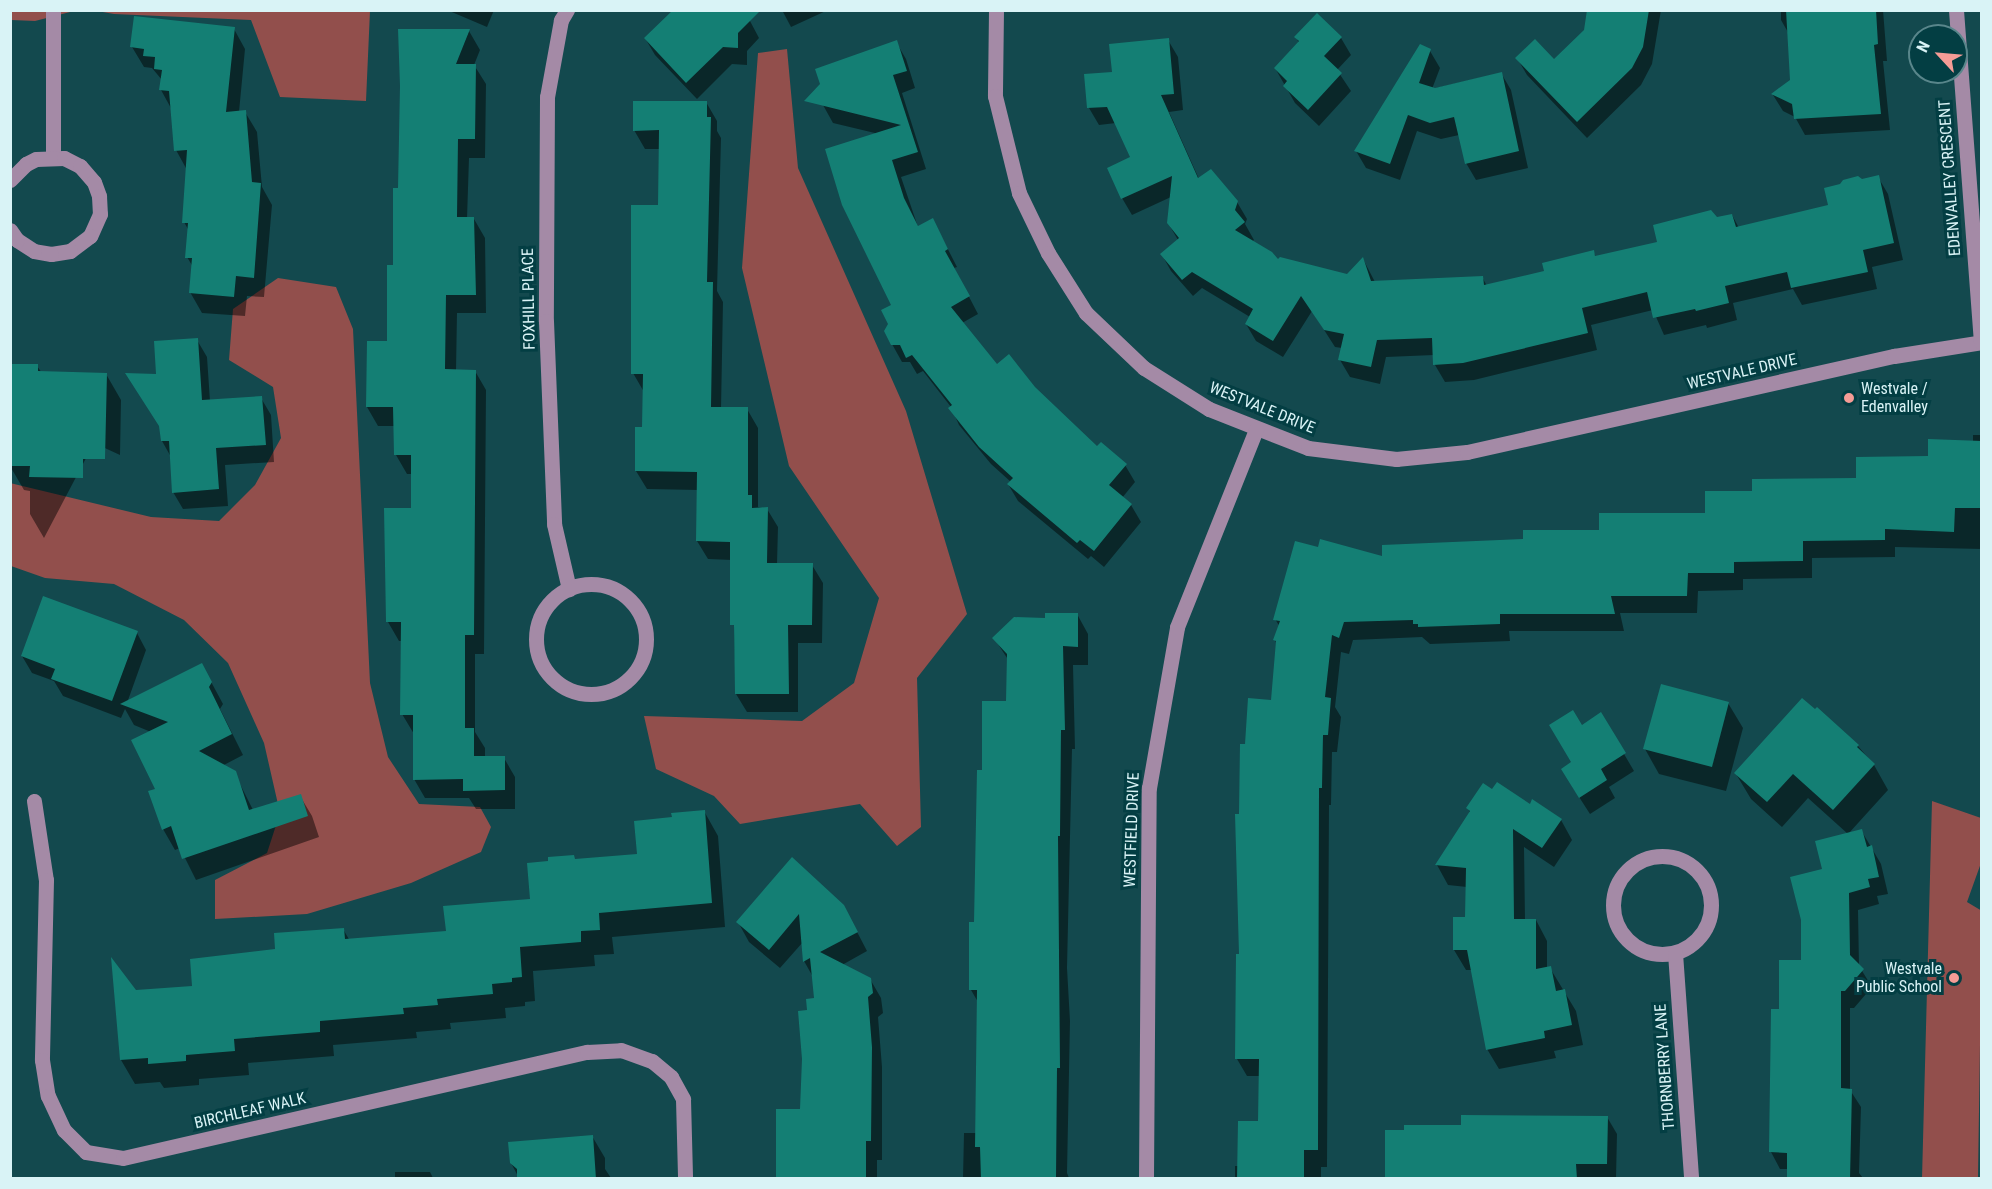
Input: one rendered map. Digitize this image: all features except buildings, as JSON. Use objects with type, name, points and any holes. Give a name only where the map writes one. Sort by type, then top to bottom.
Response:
[{"type":"street","points":[[53,10],[53,157]]},
{"type":"street","name":"FOXHILL PLACE","points":[[567,10],[561,20],[547,97],[546,321],[554,524],[568,589]]},
{"type":"street","name":"WESTVALE DRIVE","points":[[996,10],[995,96],[1018,193],[1048,253],[1086,313],[1144,368],[1209,409],[1308,448],[1396,459],[1467,452],[1894,356],[1981,342]]},
{"type":"street","name":"EDENVALLEY CRESCENT","points":[[1956,10],[1981,342]]},
{"type":"street","points":[[10,180],[26,164],[53,157],[64,158],[80,166],[94,182],[99,196],[100,214],[90,236],[70,251],[51,254],[34,251],[16,240],[10,230]]},
{"type":"street","name":"WESTFIELD DRIVE","points":[[1146,1179],[1149,788],[1177,627],[1256,429]]},
{"type":"street","points":[[586,584],[605,586],[621,593],[639,612],[647,638],[641,663],[624,684],[602,694],[580,693],[558,684],[548,674],[539,657],[538,627],[546,609],[568,589],[586,584]]},
{"type":"street","name":"BIRCHLEAF WALK","points":[[33,801],[46,880],[42,1060],[48,1096],[64,1130],[86,1152],[123,1158],[588,1052],[621,1050],[652,1061],[671,1077],[683,1099],[685,1179]]},
{"type":"street","points":[[1660,855],[1679,858],[1694,867],[1706,883],[1711,896],[1711,913],[1706,927],[1696,941],[1675,953],[1649,953],[1635,947],[1619,930],[1613,912],[1612,903],[1617,886],[1631,866],[1646,858],[1660,855]]},
{"type":"street","name":"THORNBERRY LANE","points":[[1675,953],[1691,1179]]},
{"type":"shaded area","points":[[10,11],[74,11],[35,21],[11,20]]},
{"type":"shaded area","points":[[97,11],[370,11],[366,101],[280,97],[251,20],[114,14]]},
{"type":"shaded area","points":[[787,49],[798,168],[906,411],[967,614],[917,678],[921,827],[897,846],[860,804],[740,824],[714,796],[656,769],[644,716],[802,721],[854,683],[879,598],[789,466],[742,268],[758,53]]},
{"type":"shaded area","points":[[278,278],[336,287],[353,329],[370,683],[388,757],[419,804],[480,807],[491,827],[481,852],[411,883],[307,914],[215,919],[215,880],[267,853],[280,813],[264,743],[228,663],[184,620],[114,584],[45,578],[11,566],[10,483],[151,517],[219,521],[255,485],[281,438],[273,387],[229,360],[233,309]]},
{"type":"shaded area","points":[[1932,801],[1981,818],[1981,863],[1967,902],[1982,911],[1978,1178],[1922,1178]]},
{"type":"place","name":"Westvale / Edenvalley","points":[[1849,398]]},
{"type":"place","name":"Westvale Public School","points":[[1954,978]]}]
